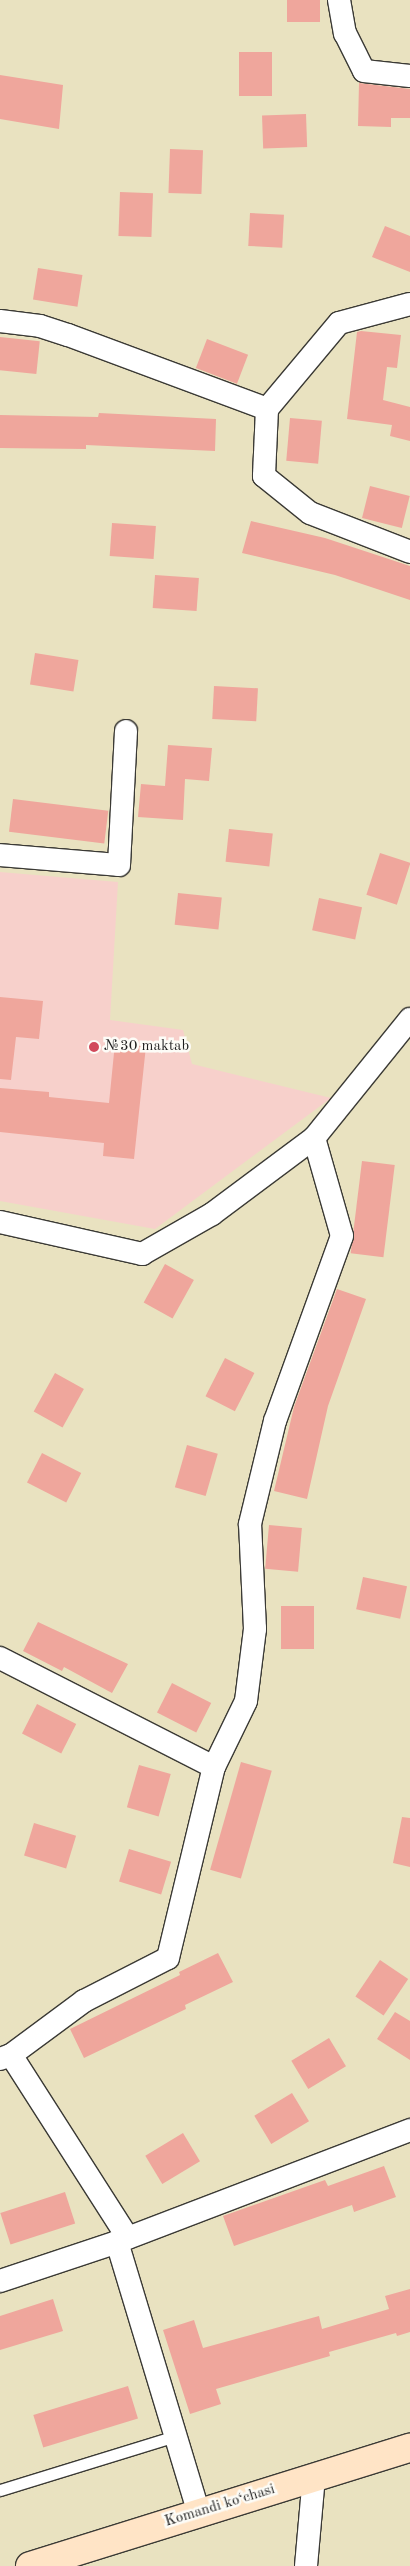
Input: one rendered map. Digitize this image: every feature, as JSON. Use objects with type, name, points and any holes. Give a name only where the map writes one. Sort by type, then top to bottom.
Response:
[{"type":"main road","name":"Komandi ko‘chasi","points":[[30,2566],[410,2448]]},
{"type":"street","points":[[339,0],[345,33],[364,71],[410,76]]},
{"type":"street","points":[[410,304],[339,323],[267,409],[264,476],[310,513],[410,552]]},
{"type":"street","points":[[0,322],[40,326],[68,335],[267,409]]},
{"type":"street","points":[[0,855],[119,865],[126,731]]},
{"type":"street","points":[[0,1222],[142,1254],[212,1214],[314,1138],[410,1019]]},
{"type":"street","points":[[199,2513],[176,2436],[123,2240],[6,2057],[84,2001],[168,1958],[214,1767],[246,1701],[255,1629],[250,1524],[271,1440],[342,1236],[314,1138]]},
{"type":"street","points":[[0,1658],[214,1767]]},
{"type":"street","points":[[0,2280],[123,2240],[410,2130]]},
{"type":"street","points":[[306,2566],[314,2477]]},
{"type":"lane","points":[[0,2490],[176,2436]]},
{"type":"shaded area","name":"№30 maktab","points":[[0,872],[118,882],[110,1020],[183,1030],[192,1064],[331,1098],[155,1229],[0,1201]]},
{"type":"building","points":[[287,0],[320,0],[320,22],[287,22]]},
{"type":"building","points":[[239,52],[272,52],[272,96],[239,96]]},
{"type":"building","points":[[0,75],[63,85],[59,129],[0,119]]},
{"type":"building","points":[[359,83],[410,89],[410,118],[391,118],[391,127],[358,126]]},
{"type":"building","points":[[306,114],[307,147],[263,149],[262,116]]},
{"type":"building","points":[[170,149],[203,150],[201,194],[168,193]]},
{"type":"building","points":[[120,192],[153,193],[151,237],[118,236]]},
{"type":"building","points":[[250,213],[284,215],[282,248],[248,246]]},
{"type":"building","points":[[385,226],[410,236],[410,272],[372,257]]},
{"type":"building","points":[[38,268],[82,275],[77,307],[33,300]]},
{"type":"building","points":[[357,332],[401,335],[397,368],[387,367],[383,400],[410,407],[410,441],[390,436],[392,425],[347,419]]},
{"type":"building","points":[[0,337],[40,341],[36,374],[0,370]]},
{"type":"building","points":[[207,339],[248,355],[237,384],[196,368]]},
{"type":"building","points":[[99,413],[216,419],[215,451],[86,445],[86,449],[0,448],[0,415],[98,417]]},
{"type":"building","points":[[290,418],[322,421],[318,464],[286,461]]},
{"type":"building","points":[[370,486],[410,496],[402,528],[362,518]]},
{"type":"building","points":[[251,521],[325,538],[410,566],[410,600],[335,575],[242,553]]},
{"type":"building","points":[[112,523],[156,526],[154,559],[110,556]]},
{"type":"building","points":[[155,575],[199,578],[197,611],[153,608]]},
{"type":"building","points":[[35,653],[78,660],[73,691],[30,685]]},
{"type":"building","points":[[214,686],[258,688],[256,721],[212,719]]},
{"type":"building","points":[[168,745],[212,748],[209,781],[185,779],[183,820],[138,817],[141,784],[165,786]]},
{"type":"building","points":[[13,799],[108,811],[104,843],[9,832]]},
{"type":"building","points":[[229,829],[273,834],[269,866],[226,862]]},
{"type":"building","points":[[380,853],[410,863],[397,905],[366,895]]},
{"type":"building","points":[[178,893],[222,898],[218,929],[175,925]]},
{"type":"building","points":[[319,898],[362,907],[355,939],[312,930]]},
{"type":"building","points":[[0,997],[43,1001],[39,1039],[16,1037],[11,1080],[0,1079]]},
{"type":"building","points":[[115,1043],[146,1046],[134,1159],[103,1156],[104,1143],[0,1132],[0,1088],[49,1092],[49,1097],[109,1103]]},
{"type":"building","points":[[362,1161],[395,1165],[383,1257],[351,1253]]},
{"type":"building","points":[[165,1264],[194,1280],[173,1318],[144,1302]]},
{"type":"building","points":[[337,1289],[366,1299],[328,1406],[307,1499],[274,1491],[294,1407]]},
{"type":"building","points":[[225,1358],[254,1373],[235,1411],[205,1396]]},
{"type":"building","points":[[55,1373],[84,1389],[63,1427],[34,1411]]},
{"type":"building","points":[[187,1445],[218,1454],[206,1496],[175,1487]]},
{"type":"building","points":[[42,1453],[81,1473],[66,1502],[27,1482]]},
{"type":"building","points":[[269,1525],[302,1528],[298,1572],[265,1569]]},
{"type":"building","points":[[363,1577],[407,1586],[400,1619],[356,1609]]},
{"type":"building","points":[[281,1606],[314,1606],[314,1649],[281,1649]]},
{"type":"building","points":[[38,1622],[128,1664],[112,1693],[64,1667],[62,1671],[23,1651]]},
{"type":"building","points":[[172,1683],[211,1703],[196,1732],[157,1712]]},
{"type":"building","points":[[37,1704],[76,1724],[61,1753],[22,1733]]},
{"type":"building","points":[[241,1762],[272,1771],[241,1878],[210,1870]]},
{"type":"building","points":[[139,1765],[171,1774],[159,1816],[127,1807]]},
{"type":"building","points":[[402,1817],[410,1818],[410,1867],[393,1863]]},
{"type":"building","points":[[34,1823],[76,1836],[66,1868],[24,1856]]},
{"type":"building","points":[[129,1849],[171,1862],[161,1894],[119,1882]]},
{"type":"building","points":[[218,1953],[233,1982],[185,2005],[186,2009],[84,2058],[70,2029],[180,1975],[179,1972]]},
{"type":"building","points":[[380,1960],[408,1979],[384,2015],[355,1996]]},
{"type":"building","points":[[395,2012],[410,2021],[410,2060],[377,2039]]},
{"type":"building","points":[[329,2038],[346,2066],[308,2089],[291,2061]]},
{"type":"building","points":[[292,2093],[309,2121],[271,2144],[254,2116]]},
{"type":"building","points":[[183,2133],[200,2161],[162,2184],[145,2156]]},
{"type":"building","points":[[384,2166],[396,2197],[354,2212],[352,2205],[234,2246],[223,2216],[325,2180],[328,2186]]},
{"type":"building","points":[[65,2192],[75,2223],[11,2244],[0,2213]]},
{"type":"building","points":[[410,2289],[410,2332],[397,2336],[396,2333],[329,2352],[330,2356],[216,2389],[221,2404],[190,2414],[163,2330],[194,2320],[203,2348],[319,2316],[322,2329],[389,2309],[385,2296]]},
{"type":"building","points":[[53,2299],[63,2331],[0,2350],[0,2316]]},
{"type":"building","points":[[128,2386],[138,2419],[43,2447],[33,2415]]},
{"type":"place","name":"№30 maktab","points":[[94,1047]]}]
